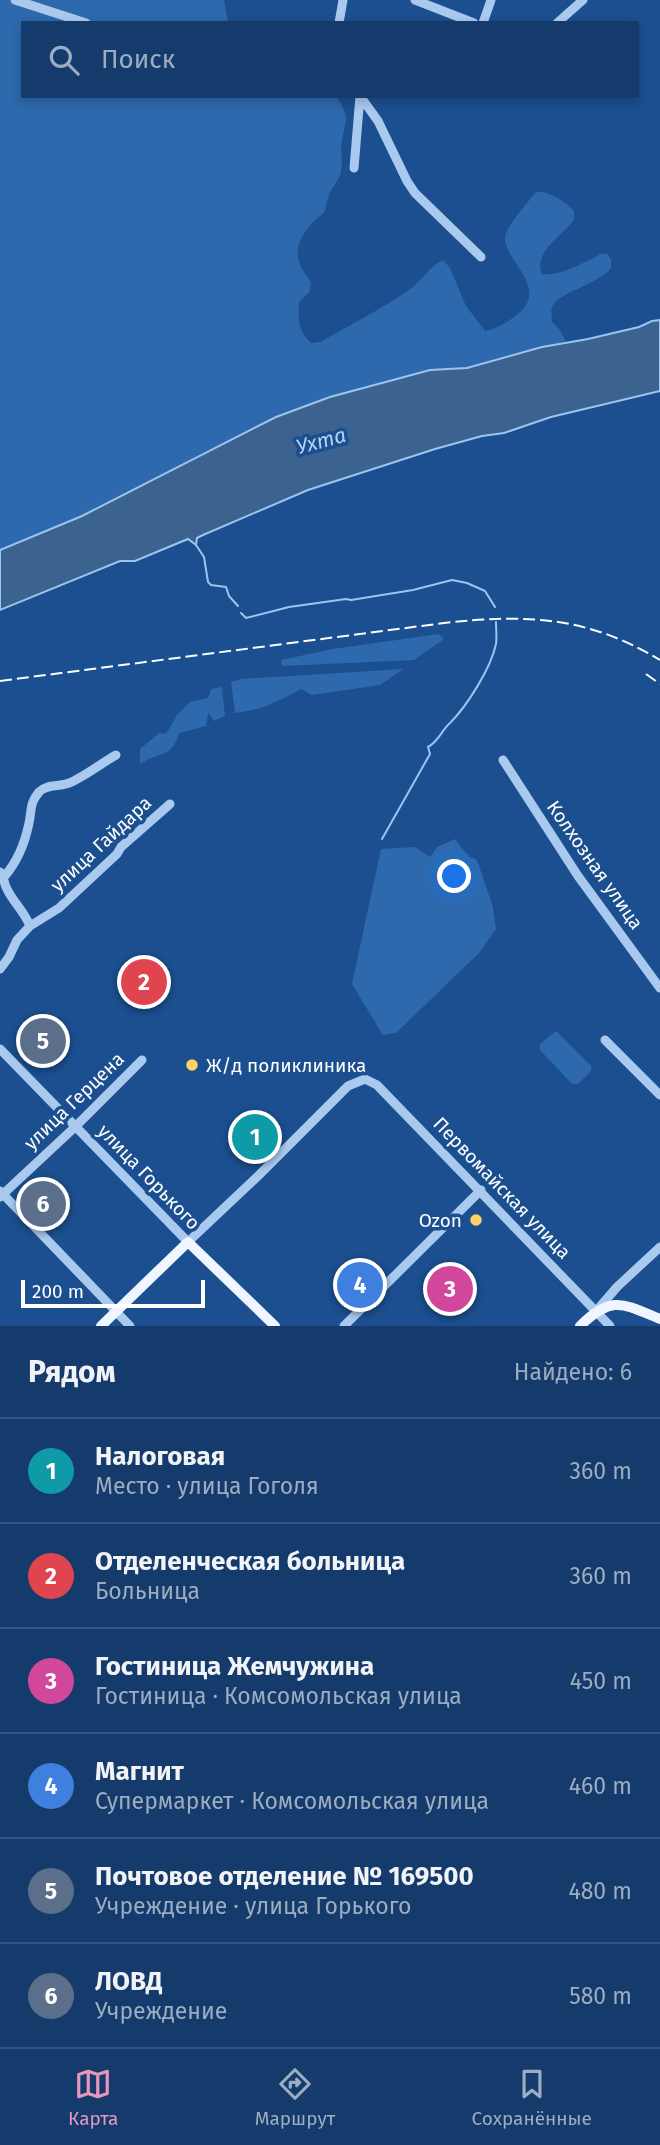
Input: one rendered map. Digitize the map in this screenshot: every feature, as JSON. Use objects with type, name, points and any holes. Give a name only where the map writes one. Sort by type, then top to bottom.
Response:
[{"type":"main road","points":[[101,1326],[188,1242]]},
{"type":"main road","name":"улица Горького","points":[[188,1242],[275,1326]]},
{"type":"main road","points":[[580,1326],[596,1311],[609,1305],[623,1305],[660,1320]]},
{"type":"street","points":[[15,0],[80,21]]},
{"type":"street","points":[[340,21],[343,0]]},
{"type":"street","points":[[415,0],[469,21]]},
{"type":"street","points":[[484,21],[491,0]]},
{"type":"street","points":[[559,21],[583,0]]},
{"type":"street","points":[[354,168],[360,98]]},
{"type":"street","points":[[361,98],[378,121],[415,193],[481,257]]},
{"type":"street","points":[[30,926],[5,886],[2,875],[19,856],[29,825],[30,806],[45,787],[72,782],[116,755]]},
{"type":"street","name":"Колхозная улица","points":[[503,760],[578,876],[660,988]]},
{"type":"street","name":"улица Гайдара","points":[[0,969],[17,940],[30,926],[59,908],[117,854],[121,847],[170,804]]},
{"type":"street","points":[[605,1040],[660,1095]]},
{"type":"street","name":"улица Горького","points":[[0,1049],[188,1242]]},
{"type":"street","name":"улица Герцена","points":[[1,1194],[75,1127],[142,1060]]},
{"type":"street","name":"Первомайская улица","points":[[188,1242],[348,1086],[365,1079],[377,1085],[610,1326]]},
{"type":"street","points":[[344,1326],[481,1190]]},
{"type":"street","points":[[1,1194],[130,1326]]},
{"type":"street","points":[[596,1311],[617,1287],[660,1247]]},
{"type":"shaded area","points":[[0,0],[224,0],[228,21],[21,21],[21,98],[338,98],[346,120],[341,145],[340,176],[329,194],[324,213],[308,228],[298,249],[301,267],[311,283],[310,291],[299,302],[299,319],[301,329],[311,343],[320,342],[388,303],[414,286],[443,260],[450,268],[466,306],[485,331],[510,320],[527,304],[529,294],[523,274],[506,246],[505,237],[514,220],[536,192],[556,197],[574,211],[574,220],[545,251],[540,266],[542,274],[565,271],[601,254],[607,253],[611,260],[611,268],[605,274],[557,300],[553,305],[552,322],[566,341],[467,368],[430,370],[209,450],[82,516],[0,550]]},
{"type":"shaded area","points":[[439,634],[444,639],[414,660],[282,666],[281,660],[333,649]]},
{"type":"shaded area","points":[[403,669],[380,685],[312,695],[301,689],[269,705],[235,713],[231,682],[241,679]]},
{"type":"shaded area","points":[[222,687],[225,716],[214,721],[208,713],[206,726],[179,733],[169,751],[140,764],[140,749],[159,733],[166,734],[177,715],[190,702],[208,698],[211,689]]},
{"type":"shaded area","points":[[455,839],[469,857],[476,859],[478,863],[493,907],[496,929],[479,953],[396,1033],[383,1035],[352,984],[381,849],[415,847],[430,857],[437,847]]},
{"type":"shaded area","points":[[556,1031],[591,1066],[591,1071],[578,1084],[572,1084],[540,1050],[540,1044]]},
{"type":"water","name":"Ухта","points":[[660,320],[660,391],[435,449],[308,490],[203,535],[197,538],[196,545],[188,539],[135,561],[120,561],[0,610],[0,550],[82,516],[276,417],[330,397],[430,370],[467,368],[542,347],[588,339]]},
{"type":"waterway","points":[[196,545],[204,557],[208,582],[226,587],[229,596],[238,606]]},
{"type":"waterway","points":[[241,613],[246,618],[289,607],[413,590],[452,580],[485,591],[495,607]]},
{"type":"waterway","points":[[382,839],[430,754],[428,747],[457,716],[484,675],[496,644],[496,622]]},
{"type":"railway","points":[[0,681],[444,623],[502,619],[529,619],[581,627],[607,634],[660,660]]},
{"type":"railway","points":[[646,674],[660,684]]},
{"type":"place","name":"Отделенческая больница","points":[[144,982]]},
{"type":"place","name":"Почтовое отделение № 169500","points":[[43,1041]]},
{"type":"place","name":"Ж/д поликлиника","points":[[192,1065]]},
{"type":"place","name":"Налоговая","points":[[255,1137]]},
{"type":"place","name":"ЛОВД","points":[[43,1204]]},
{"type":"place","name":"Ozon","points":[[476,1220]]},
{"type":"place","name":"Магнит","points":[[360,1285]]},
{"type":"place","name":"Гостиница Жемчужина","points":[[450,1289]]}]
